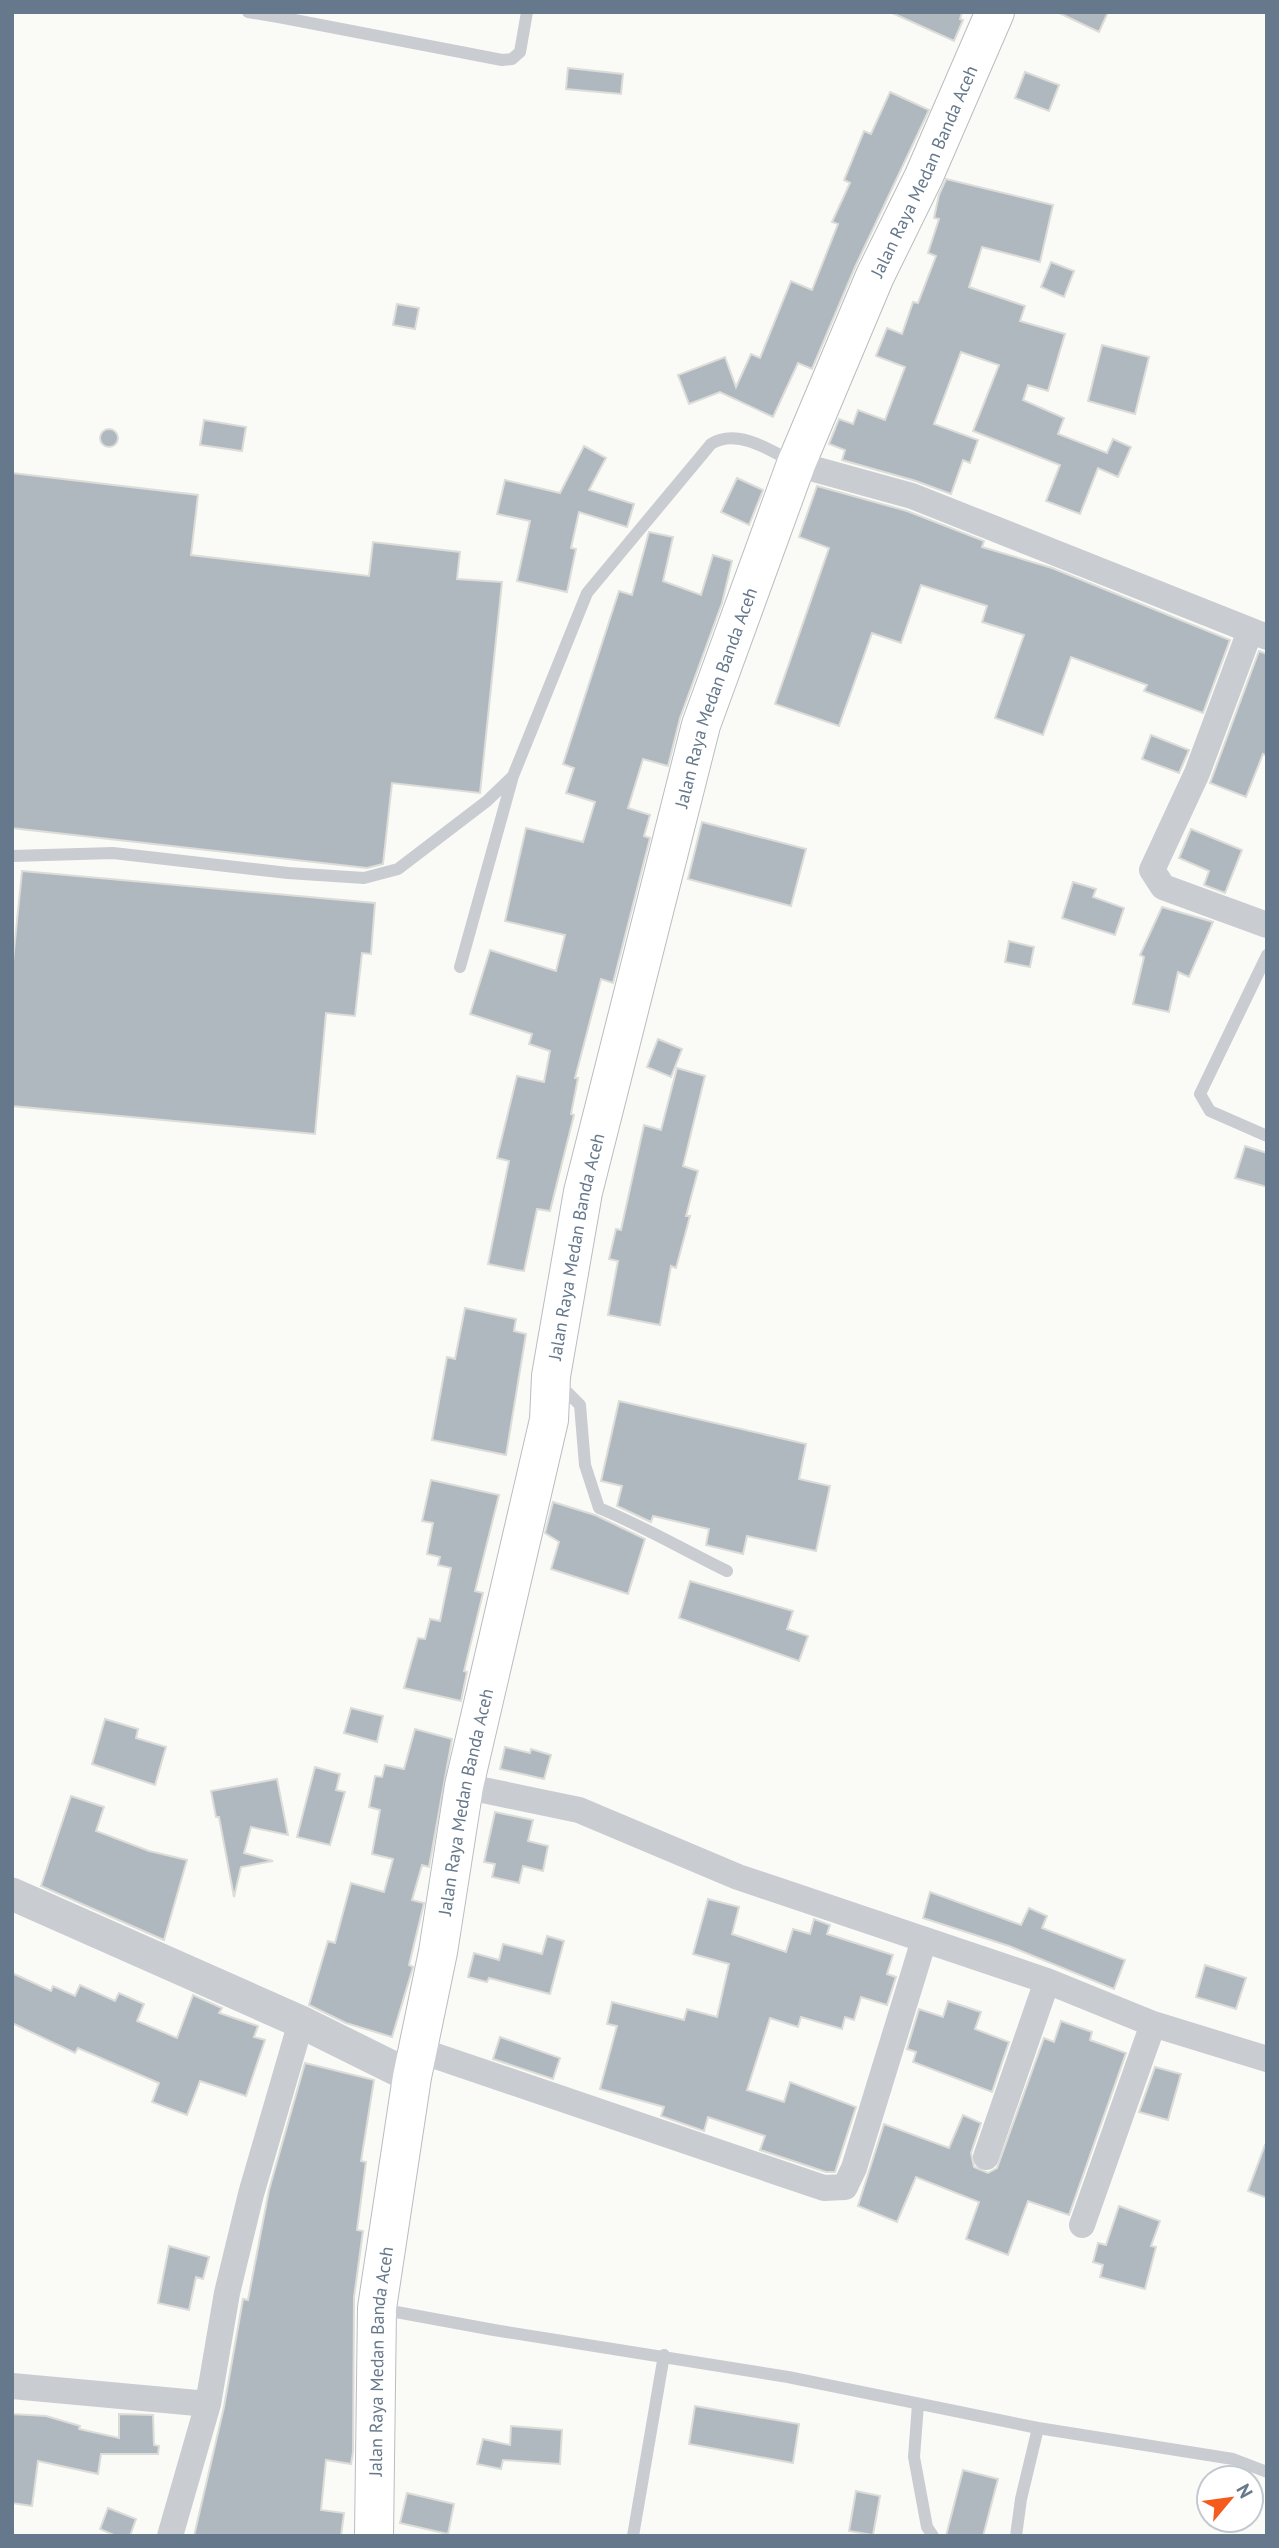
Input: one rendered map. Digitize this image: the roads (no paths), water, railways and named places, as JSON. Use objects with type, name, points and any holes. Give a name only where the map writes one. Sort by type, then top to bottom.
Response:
[{"type":"highway","name":"Jalan Raya Medan Banda Aceh","points":[[374,2536],[377,2308],[415,2064],[464,1786],[549,1420],[551,1376],[583,1192],[701,725],[796,464],[875,276],[924,176],[995,12]]},
{"type":"street","points":[[796,464],[912,496],[1258,634],[1152,870],[1163,887],[1267,925]]},
{"type":"street","points":[[464,1786],[579,1811],[738,1877],[1047,1981],[1153,2024],[1267,2059]]},
{"type":"street","points":[[12,1894],[301,2022],[415,2064],[824,2188],[845,2187],[854,2168],[925,1940]]},
{"type":"street","points":[[986,2157],[1047,1981]]},
{"type":"street","points":[[170,2536],[208,2404],[228,2293],[251,2194],[301,2022]]},
{"type":"street","points":[[1082,2225],[1153,2024]]},
{"type":"street","points":[[12,2386],[208,2404]]},
{"type":"lane","points":[[248,12],[286,15],[502,60],[512,59],[520,52],[527,12]]},
{"type":"lane","points":[[460,967],[513,776],[587,593],[711,444],[730,437],[770,450],[796,464]]},
{"type":"lane","points":[[12,856],[113,853],[288,873],[364,878],[398,869],[487,801],[513,776]]},
{"type":"lane","points":[[1267,955],[1200,1094],[1210,1111],[1267,1136]]},
{"type":"lane","points":[[551,1376],[580,1405],[585,1465],[599,1508],[638,1524],[658,1537],[727,1571]]},
{"type":"lane","points":[[377,2308],[494,2330],[664,2355],[1038,2428],[1233,2459],[1267,2472]]},
{"type":"lane","points":[[633,2536],[664,2355]]},
{"type":"lane","points":[[918,2404],[914,2457],[926,2527],[933,2536]]},
{"type":"lane","points":[[1016,2536],[1021,2499],[1038,2428]]}]
